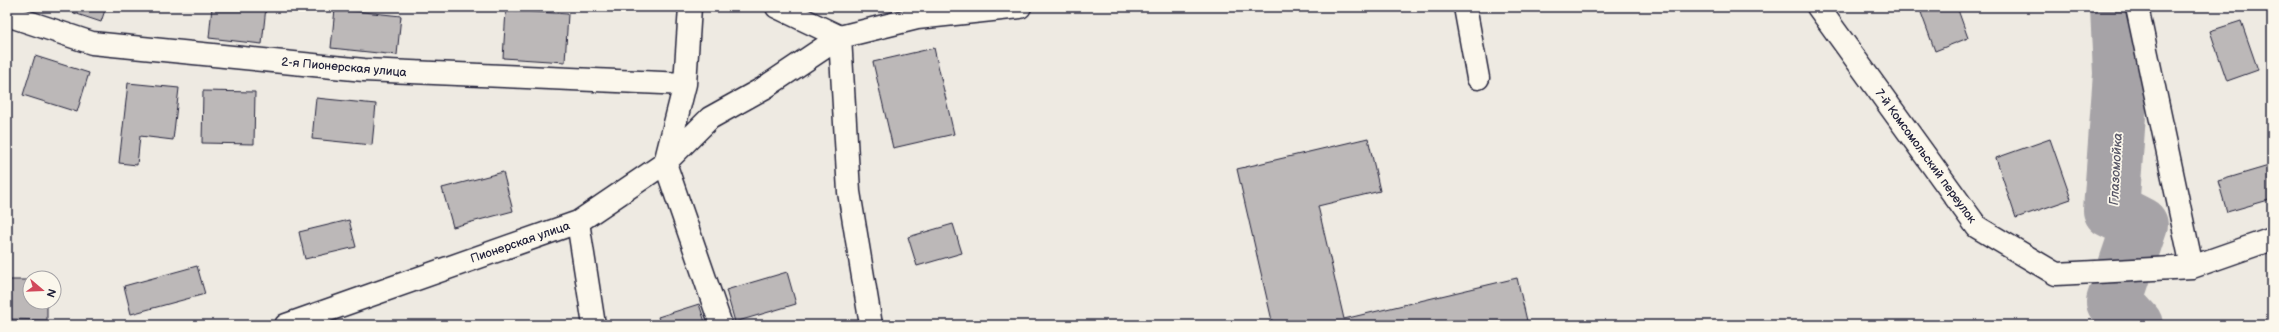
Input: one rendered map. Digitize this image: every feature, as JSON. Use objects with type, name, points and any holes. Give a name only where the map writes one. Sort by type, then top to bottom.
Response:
[{"type":"street","points":[[690,7],[685,84],[664,163],[721,325]]},
{"type":"street","points":[[777,7],[840,37]]},
{"type":"street","points":[[664,163],[710,118],[764,88],[840,37],[917,18],[1020,7]]},
{"type":"street","points":[[1465,7],[1478,78]]},
{"type":"street","name":"7-й Комсомольский переулок","points":[[1818,7],[1977,227],[2056,274],[2192,267],[2272,239]]},
{"type":"street","points":[[2137,7],[2192,267]]},
{"type":"street","name":"2-я Пионерская улица","points":[[7,15],[92,43],[364,70],[685,84]]},
{"type":"street","points":[[840,37],[849,192],[871,325]]},
{"type":"street","name":"Пионерская улица","points":[[290,325],[578,222],[664,163]]},
{"type":"street","points":[[578,222],[594,325]]},
{"type":"building","points":[[56,7],[106,7],[101,22]]},
{"type":"building","points":[[212,7],[266,7],[262,44],[209,38]]},
{"type":"building","points":[[1919,7],[1957,7],[1968,38],[1935,51]]},
{"type":"building","points":[[335,9],[401,16],[397,55],[331,48]]},
{"type":"building","points":[[506,10],[568,14],[565,62],[503,58]]},
{"type":"building","points":[[2241,21],[2258,70],[2227,81],[2210,31]]},
{"type":"building","points":[[934,48],[954,134],[893,148],[873,62]]},
{"type":"building","points":[[35,56],[89,73],[77,112],[23,95]]},
{"type":"building","points":[[128,83],[179,88],[173,140],[140,136],[137,165],[119,163]]},
{"type":"building","points":[[203,91],[255,92],[254,144],[202,143]]},
{"type":"building","points":[[316,98],[376,104],[372,145],[312,139]]},
{"type":"building","points":[[1368,138],[1380,191],[1318,206],[1344,319],[1517,278],[1528,325],[1273,325],[1237,169]]},
{"type":"building","points":[[2050,139],[2071,199],[2016,218],[1996,158]]},
{"type":"building","points":[[2272,165],[2272,199],[2227,212],[2218,181]]},
{"type":"building","points":[[503,172],[513,211],[453,227],[442,188]]},
{"type":"building","points":[[349,220],[356,247],[305,259],[299,232]]},
{"type":"building","points":[[953,224],[962,253],[917,266],[908,237]]},
{"type":"building","points":[[197,266],[205,294],[131,314],[124,286]]},
{"type":"building","points":[[787,272],[796,304],[735,322],[726,290]]},
{"type":"building","points":[[7,280],[22,280],[22,310],[47,310],[47,320],[7,319]]},
{"type":"building","points":[[699,304],[706,325],[661,325],[658,317]]},
{"type":"waterway","name":"Глазомойка","points":[[2118,7],[2121,74],[2111,210],[2140,225],[2114,302],[2135,325]]}]
